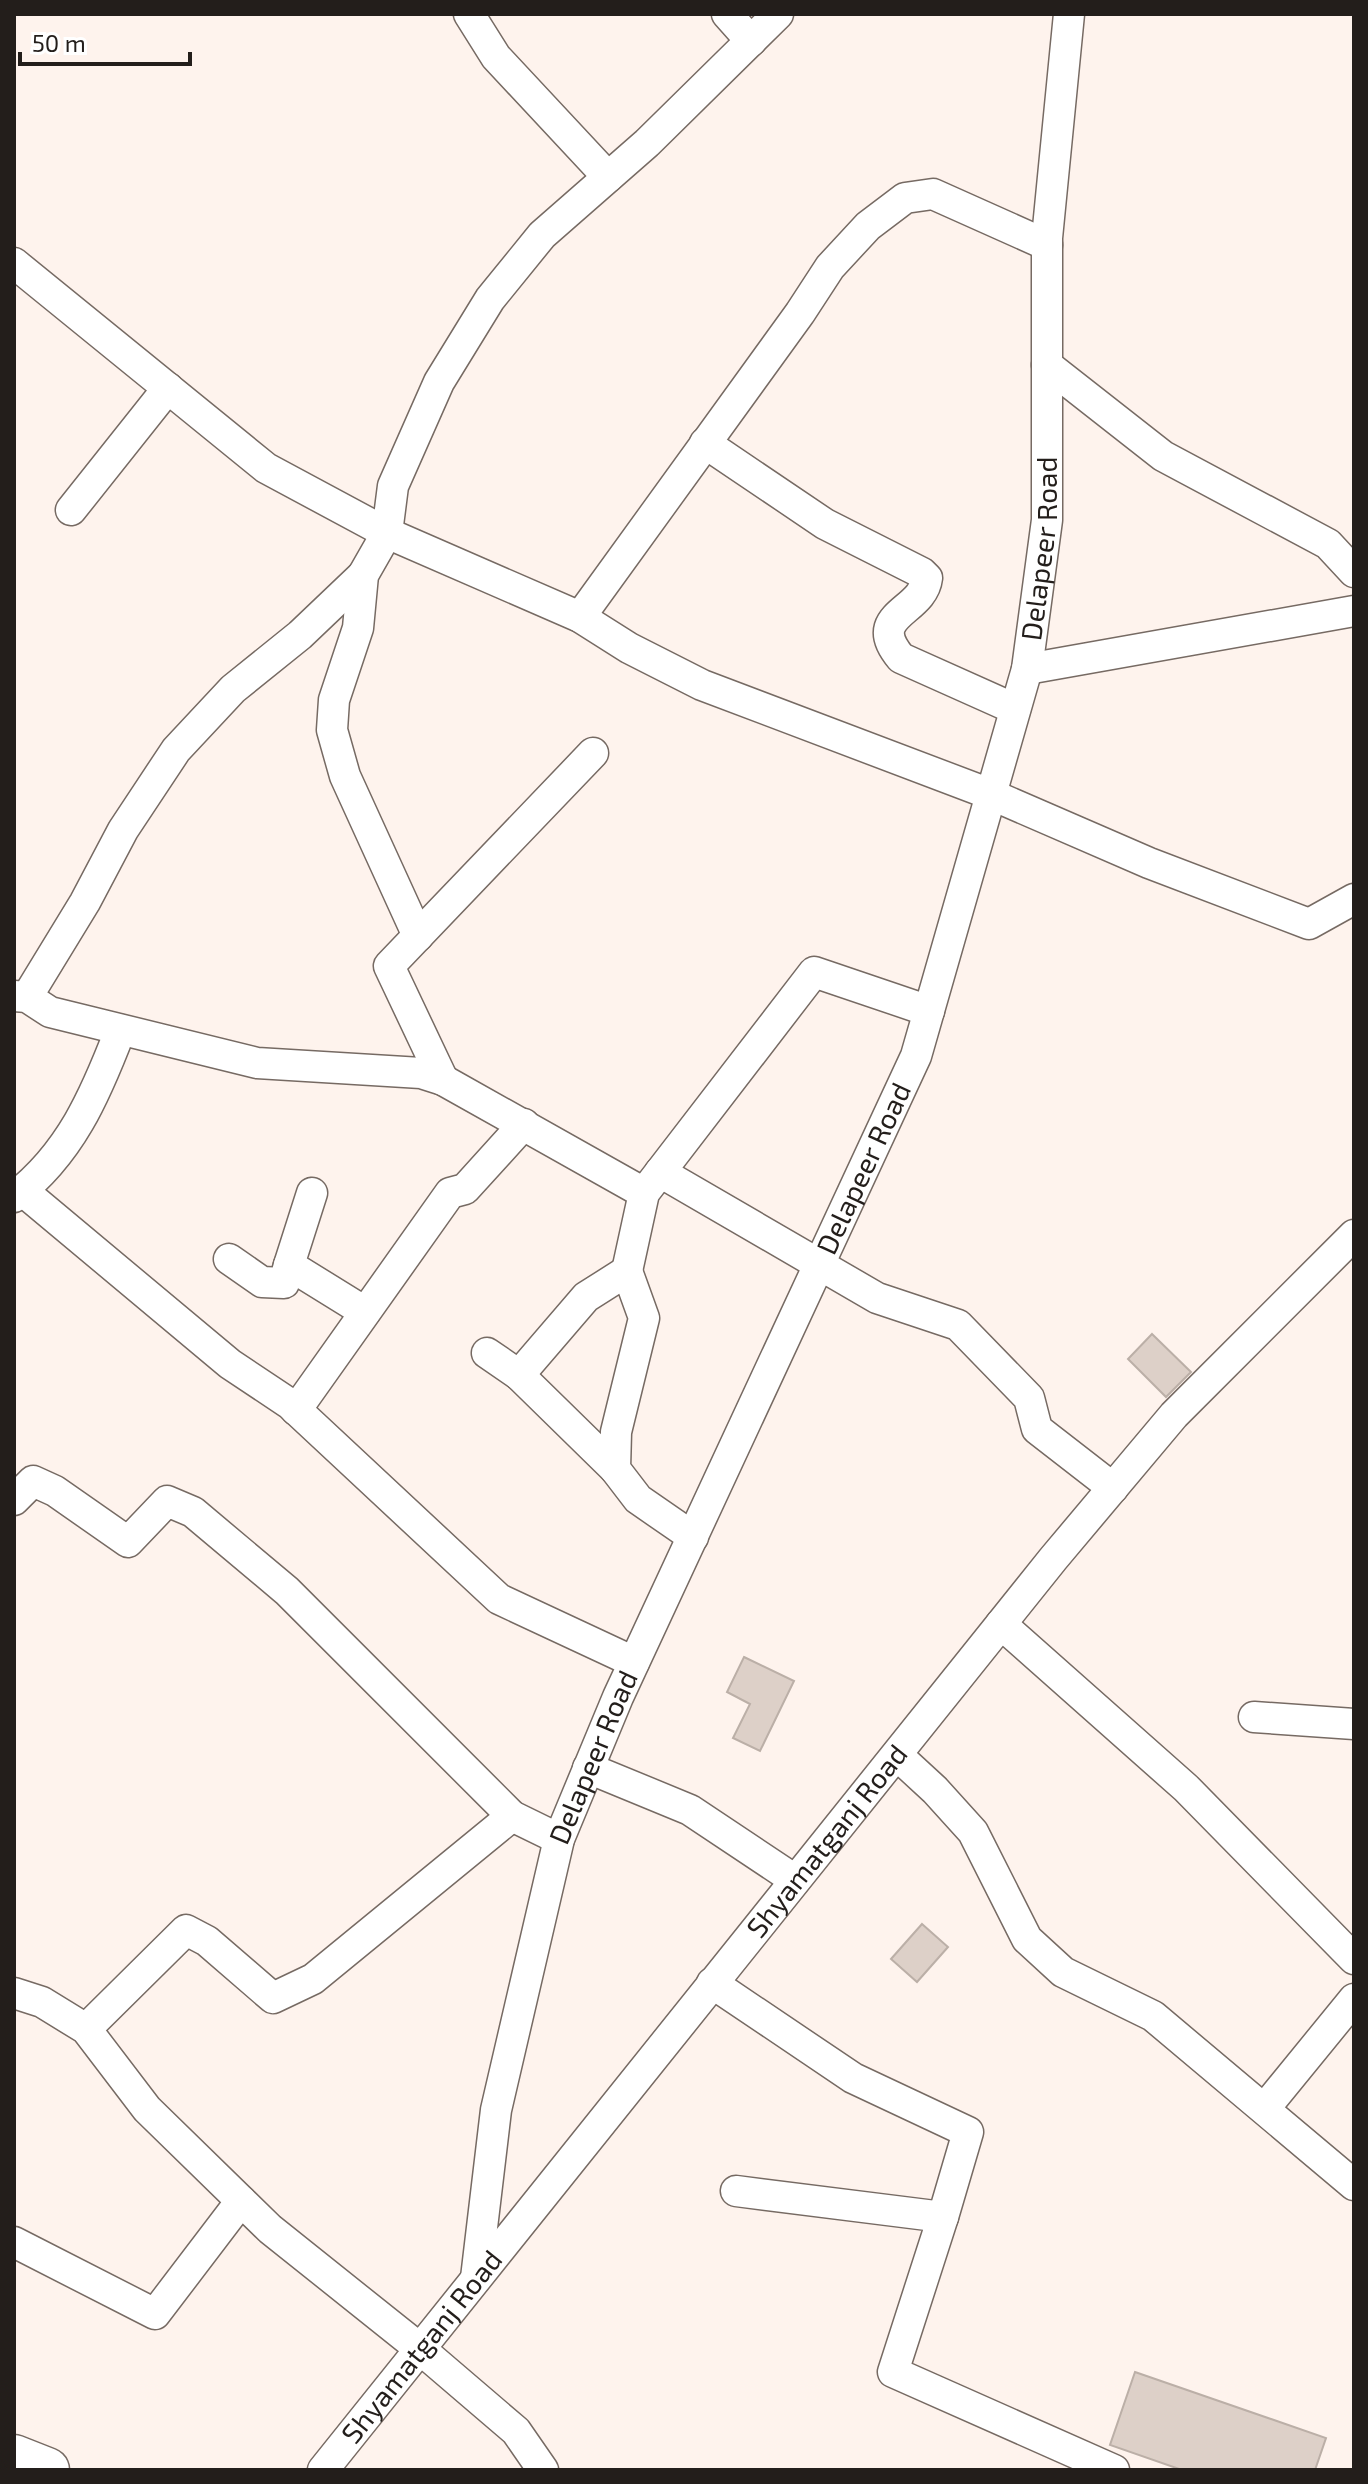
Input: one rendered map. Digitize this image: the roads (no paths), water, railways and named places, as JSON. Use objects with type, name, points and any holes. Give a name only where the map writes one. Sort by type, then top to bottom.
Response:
[{"type":"highway","points":[[14,2457],[47,2470]]},
{"type":"street","points":[[469,14],[496,57],[608,177]]},
{"type":"street","points":[[727,14],[751,41]]},
{"type":"street","points":[[778,14],[608,177],[542,235],[490,299],[439,382],[393,486],[387,533],[363,575],[300,635],[233,689],[176,750],[123,830],[85,902],[20,996],[50,1012],[257,1063],[421,1073],[443,1080],[524,1124],[652,1182],[820,1266],[877,1298],[958,1325],[1029,1398],[1037,1429],[1113,1488]]},
{"type":"street","name":"Delapeer Road","points":[[476,2278],[496,2110],[559,1839],[634,1662],[916,1056],[1027,669],[1047,520],[1047,245],[1060,72],[1069,14]]},
{"type":"street","points":[[580,617],[830,267],[868,226],[905,198],[933,194],[1047,245]]},
{"type":"street","points":[[14,263],[266,468],[387,533],[580,617],[629,648],[702,685],[990,794],[1149,863],[1309,924],[1354,899]]},
{"type":"street","points":[[1047,365],[1163,456],[1328,544],[1354,572]]},
{"type":"street","points":[[71,510],[168,388]]},
{"type":"street","points":[[705,443],[825,524],[922,573],[927,578],[926,587],[896,616],[888,632],[889,644],[901,658],[1015,709]]},
{"type":"street","points":[[363,575],[358,628],[334,700],[332,730],[345,776],[418,936]]},
{"type":"street","points":[[1027,669],[1354,611]]},
{"type":"street","points":[[443,1080],[389,966],[593,753]]},
{"type":"street","points":[[615,1469],[616,1432],[644,1318],[627,1271],[652,1182],[814,972],[929,1011]]},
{"type":"street","points":[[120,1031],[81,1123],[55,1159],[18,1194],[230,1364],[296,1410],[499,1599],[634,1662]]},
{"type":"street","points":[[296,1410],[450,1193],[465,1189],[524,1124]]},
{"type":"street","points":[[229,1259],[262,1282],[284,1283],[312,1193]]},
{"type":"street","name":"Shyamatganj Road","points":[[323,2470],[1113,1488],[1174,1415],[1354,1235]]},
{"type":"street","points":[[289,1265],[365,1312]]},
{"type":"street","points":[[519,1375],[586,1297],[627,1271]]},
{"type":"street","points":[[487,1353],[519,1375],[615,1469],[638,1499],[693,1537]]},
{"type":"street","points":[[14,1500],[33,1481],[55,1491],[128,1542],[167,1501],[193,1512],[287,1591],[512,1816],[559,1839]]},
{"type":"street","points":[[1001,1624],[1186,1788],[1354,1959]]},
{"type":"street","points":[[1254,1717],[1354,1724]]},
{"type":"street","points":[[897,1755],[935,1790],[973,1832],[1027,1939],[1063,1972],[1153,2016],[1354,2185]]},
{"type":"street","points":[[588,1768],[690,1810],[795,1880]]},
{"type":"street","points":[[86,2029],[186,1930],[207,1941],[273,1998],[313,1979],[512,1816]]},
{"type":"street","points":[[712,1983],[853,2078],[968,2132],[893,2372],[1114,2470]]},
{"type":"street","points":[[14,1993],[42,2002],[86,2029],[147,2109],[270,2229],[419,2348],[516,2431],[543,2470]]},
{"type":"street","points":[[1265,2108],[1354,1999]]},
{"type":"street","points":[[736,2191],[943,2217]]},
{"type":"street","points":[[14,2242],[155,2314],[241,2201]]}]
